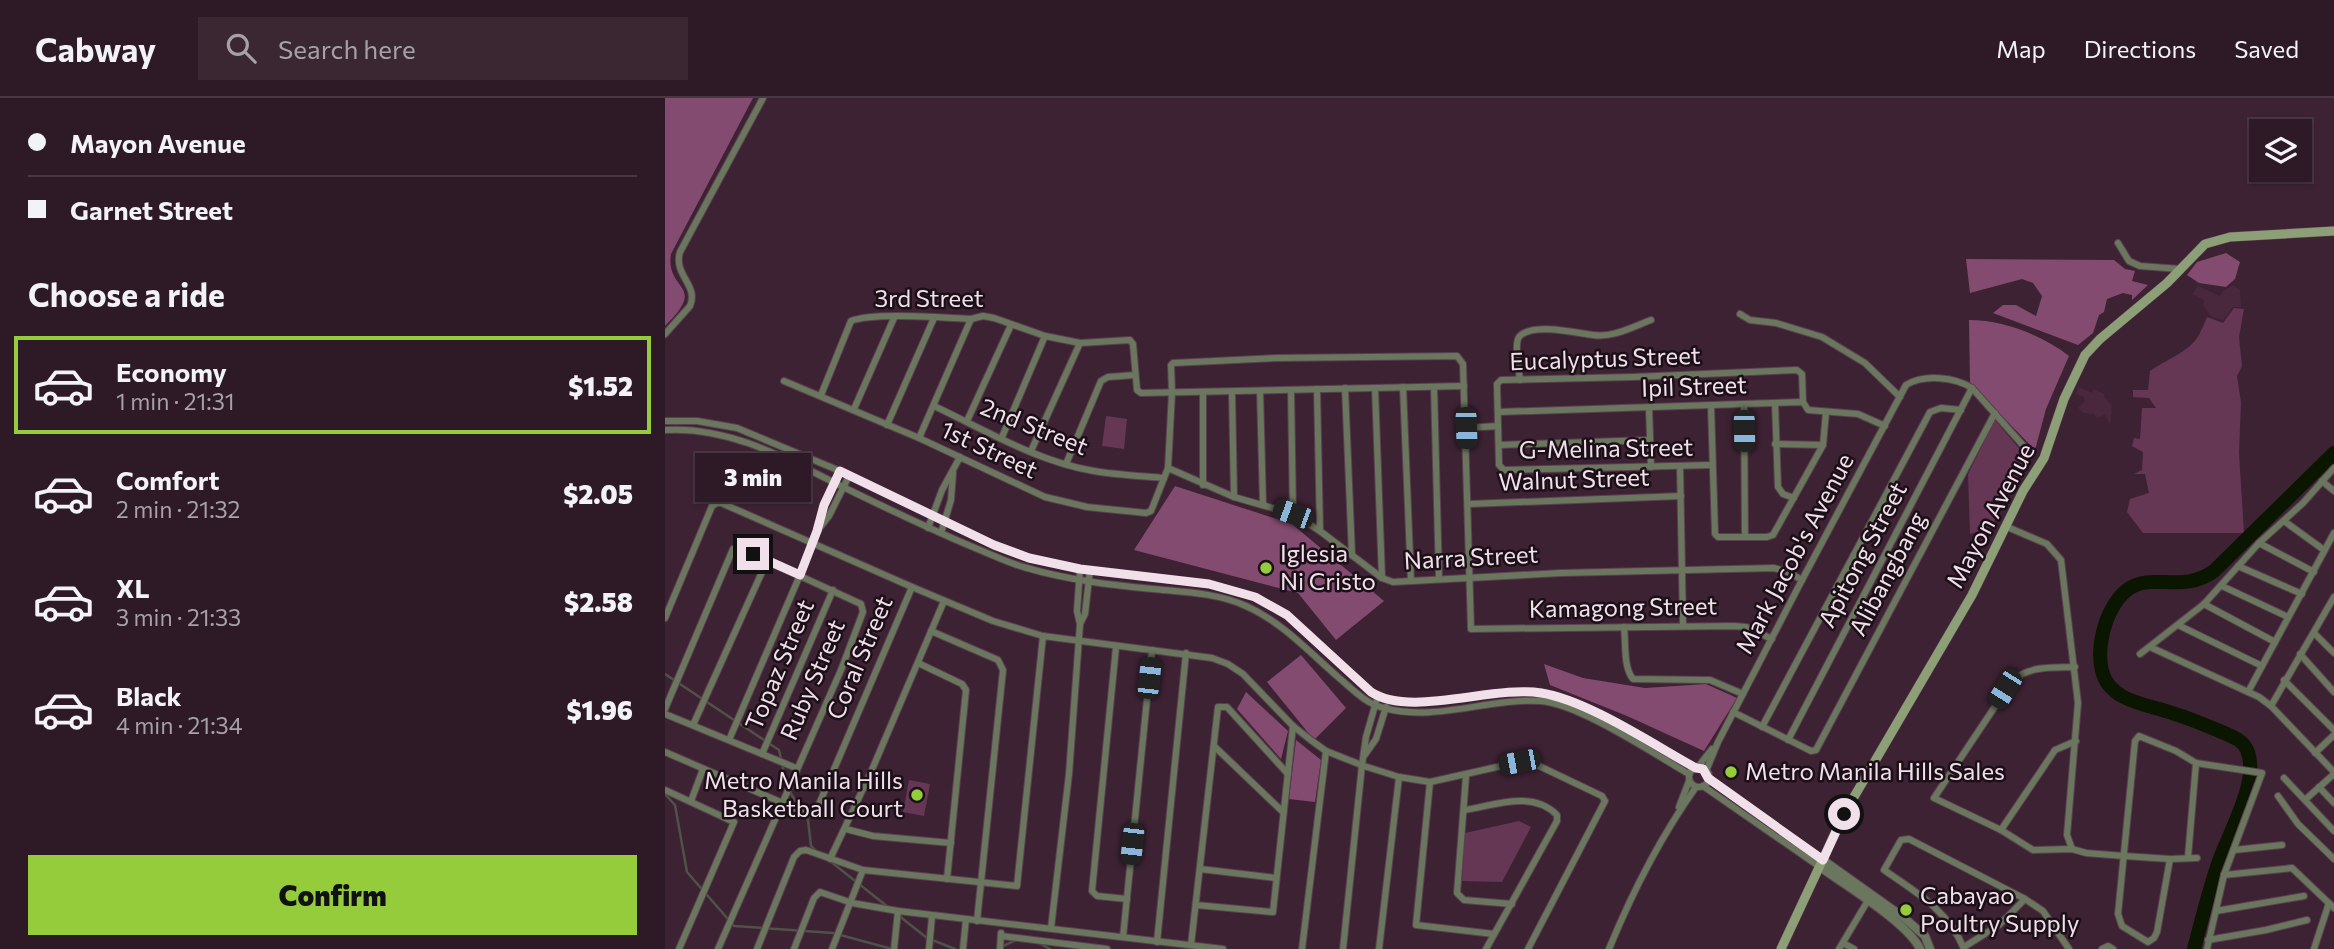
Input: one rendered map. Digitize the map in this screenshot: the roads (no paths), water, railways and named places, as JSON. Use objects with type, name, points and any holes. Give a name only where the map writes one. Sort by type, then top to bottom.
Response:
[{"type":"main road","name":"Mayon Avenue","points":[[1781,949],[1844,814],[1972,595],[2005,526],[2044,458],[2064,399],[2081,361],[2197,250],[2212,241],[2230,237],[2334,232]]},
{"type":"street","points":[[665,334],[691,306],[693,300],[692,292],[678,265],[680,252],[763,98]]},
{"type":"street","points":[[2118,243],[2129,261],[2140,266],[2180,269]]},
{"type":"street","points":[[1740,313],[1750,320],[1776,323],[1822,337],[1865,363],[1900,397]]},
{"type":"street","name":"3rd Street","points":[[821,396],[851,321],[858,319],[971,319],[983,316],[1045,336],[1080,343],[1130,340],[1133,344],[1135,375]]},
{"type":"street","points":[[854,409],[894,318]]},
{"type":"street","points":[[887,425],[934,318]]},
{"type":"street","points":[[919,438],[971,319]]},
{"type":"street","points":[[1520,380],[1517,342],[1520,335],[1527,332],[1562,330],[1605,336],[1651,320]]},
{"type":"street","points":[[967,421],[1011,325]]},
{"type":"street","points":[[1002,437],[1045,336]]},
{"type":"street","points":[[1031,451],[1080,343]]},
{"type":"street","points":[[1164,478],[1168,468],[1173,363],[1453,355],[1460,358],[1463,364],[1470,577]]},
{"type":"street","name":"Eucalyptus Street","points":[[1501,469],[1497,383],[1797,370],[1801,372],[1803,402]]},
{"type":"street","points":[[1066,464],[1101,381],[1108,377],[1135,375],[1139,392],[1464,386]]},
{"type":"street","name":"Mark Jacob's Avenue","points":[[1700,786],[1733,712],[1906,385],[1920,379],[1931,379],[1960,382],[1972,388]]},
{"type":"street","name":"1st Street","points":[[784,381],[854,409],[1045,497],[1106,510],[1149,512],[1164,478]]},
{"type":"street","points":[[1403,387],[1411,581]]},
{"type":"street","points":[[1434,387],[1439,579]]},
{"type":"street","points":[[1345,388],[1352,555]]},
{"type":"street","points":[[1375,388],[1382,578]]},
{"type":"street","points":[[1972,388],[2029,452]]},
{"type":"street","name":"Apitong Street","points":[[1789,740],[1972,388]]},
{"type":"street","points":[[1317,389],[1320,531]]},
{"type":"street","points":[[1290,390],[1293,514]]},
{"type":"street","points":[[1232,391],[1234,496]]},
{"type":"street","points":[[1260,391],[1263,505]]},
{"type":"street","points":[[1203,392],[1203,485]]},
{"type":"street","name":"Ipil Street","points":[[1498,412],[1803,402],[1808,410],[1858,414],[1885,426]]},
{"type":"street","points":[[1775,403],[1779,490],[1794,498]]},
{"type":"street","points":[[1744,405],[1745,537]]},
{"type":"street","name":"2nd Street","points":[[934,406],[1031,451],[1066,464],[1093,471],[1164,478]]},
{"type":"street","points":[[1711,406],[1715,534],[1718,537],[1773,535],[1823,445],[1826,412]]},
{"type":"street","points":[[1649,408],[1651,467]]},
{"type":"street","points":[[1762,727],[1930,412],[1941,408],[1961,410]]},
{"type":"street","name":"Alibangbang","points":[[1789,740],[1813,752],[1817,750],[1995,413]]},
{"type":"street","points":[[665,421],[697,421],[737,428],[840,471],[994,545],[1029,558],[1080,569],[1209,584],[1255,597],[1287,615],[1378,696],[1388,701],[1436,700],[1530,691],[1551,695],[1585,708],[1697,767],[1821,864]]},
{"type":"street","points":[[1466,428],[1498,426]]},
{"type":"street","points":[[665,430],[701,431],[735,437],[941,533],[1025,568],[1089,582],[1200,594],[1243,604],[1283,627],[1359,695],[1385,709],[1437,711],[1492,703],[1531,701],[1552,703],[1591,719],[1689,777],[1821,864],[1925,936],[1930,949]]},
{"type":"street","points":[[1499,445],[1650,440]]},
{"type":"street","points":[[1775,444],[1823,445]]},
{"type":"street","points":[[928,527],[942,490],[960,457]]},
{"type":"street","name":"G-Melina Street","points":[[1501,469],[1712,465]]},
{"type":"street","points":[[1680,466],[1683,625]]},
{"type":"street","name":"Narra Street","points":[[1168,468],[1203,485],[1293,514],[1382,578],[1393,582],[1470,577],[1774,568],[1802,580]]},
{"type":"street","points":[[2140,654],[2204,604],[2259,543],[2284,521],[2334,468]]},
{"type":"street","points":[[729,740],[800,575],[824,505],[840,471]]},
{"type":"street","points":[[941,533],[952,493],[953,472]]},
{"type":"street","points":[[817,531],[829,516],[849,476]]},
{"type":"street","points":[[2322,481],[2334,491]]},
{"type":"street","name":"Walnut Street","points":[[1469,504],[1681,496]]},
{"type":"street","name":"Coral Street","points":[[665,618],[716,502],[724,503],[912,587],[820,802],[813,813],[808,814],[781,803]]},
{"type":"street","points":[[2284,521],[2324,550]]},
{"type":"street","points":[[2005,526],[2047,544],[2061,559],[2078,702],[2067,835],[2072,849]]},
{"type":"street","points":[[2248,692],[2334,533]]},
{"type":"street","points":[[2259,543],[2314,572]]},
{"type":"street","name":"Ruby Street","points":[[665,711],[731,550],[739,548],[858,602],[863,612],[841,670],[718,949]]},
{"type":"street","points":[[693,724],[767,561]]},
{"type":"street","points":[[2238,566],[2302,594]]},
{"type":"street","points":[[1051,928],[1069,774],[1080,624],[1077,611],[1080,569]]},
{"type":"street","points":[[1080,624],[1085,614],[1090,570]]},
{"type":"street","name":"Kamagong Street","points":[[1470,577],[1471,629],[1683,625],[1746,627],[1772,639]]},
{"type":"street","points":[[2222,586],[2288,617]]},
{"type":"street","points":[[912,587],[993,621],[1043,636],[1212,658],[1235,668],[1293,726],[1326,751],[1399,777],[1430,782],[1519,762],[1538,765],[1605,798],[1528,949]]},
{"type":"street","name":"Topaz Street","points":[[762,754],[833,590]]},
{"type":"street","points":[[2270,706],[2300,654],[2331,609],[2334,597]]},
{"type":"street","points":[[830,859],[846,829],[944,601]]},
{"type":"street","points":[[2204,604],[2275,642]]},
{"type":"street","points":[[2178,625],[2262,666]]},
{"type":"street","points":[[1624,626],[1629,676],[1633,679],[1710,680],[1743,694]]},
{"type":"street","points":[[931,631],[998,660],[1002,665],[983,882],[977,921]]},
{"type":"street","points":[[2314,633],[2334,653]]},
{"type":"street","points":[[757,949],[797,853],[806,850],[863,870],[1017,886],[1043,636]]},
{"type":"street","points":[[1116,647],[1092,891],[1097,896],[1127,899]]},
{"type":"street","points":[[2150,647],[2248,692],[2270,706],[2334,773],[2306,799]]},
{"type":"street","points":[[1123,937],[1152,650]]},
{"type":"street","points":[[1157,942],[1186,653]]},
{"type":"street","points":[[2300,654],[2334,692]]},
{"type":"street","points":[[918,663],[962,684],[966,690],[947,879]]},
{"type":"street","points":[[2075,667],[2037,668],[2019,674],[1934,798],[2001,830],[2033,850],[2072,849],[2085,853],[2124,856],[2197,858]]},
{"type":"street","points":[[2284,680],[2334,733],[2315,753]]},
{"type":"street","points":[[1343,949],[1362,765],[1366,737],[1378,696]]},
{"type":"street","points":[[1364,756],[1376,738],[1388,701]]},
{"type":"street","points":[[1191,945],[1217,709],[1225,705],[1288,774]]},
{"type":"street","points":[[665,711],[796,768]]},
{"type":"street","points":[[1733,712],[1789,740]]},
{"type":"street","points":[[1196,905],[1273,912],[1293,726]]},
{"type":"street","points":[[2170,859],[2157,932],[2148,942],[2129,931],[2119,921],[2136,737],[2176,751],[2196,763],[2262,774],[2224,874],[2207,949]]},
{"type":"street","points":[[2001,830],[2055,750],[2076,741]]},
{"type":"street","name":"Mark Jacob's Avenue","points":[[1689,777],[1718,742]]},
{"type":"street","points":[[1214,746],[1283,811]]},
{"type":"street","points":[[1303,949],[1326,751]]},
{"type":"street","points":[[665,752],[781,803]]},
{"type":"street","points":[[2188,857],[2196,763]]},
{"type":"street","points":[[691,801],[703,769]]},
{"type":"street","points":[[1466,776],[1457,893],[1465,900],[1512,904]]},
{"type":"street","points":[[1379,949],[1399,777]]},
{"type":"street","points":[[1609,949],[1676,816],[1689,777]]},
{"type":"street","points":[[2284,778],[2334,831]]},
{"type":"street","points":[[1430,782],[1416,925],[1494,934]]},
{"type":"street","points":[[1676,816],[1700,786]]},
{"type":"street","points":[[2319,787],[2334,803]]},
{"type":"street","points":[[665,790],[734,822],[679,949]]},
{"type":"street","points":[[2278,796],[2298,824],[2334,859]]},
{"type":"street","points":[[1465,810],[1527,799],[1545,805],[1557,815],[1557,821],[1486,949]]},
{"type":"street","points":[[846,829],[873,836],[951,843]]},
{"type":"street","points":[[2025,899],[1999,925],[1964,948],[1952,923],[1933,904],[1884,870],[1901,840],[1909,839],[2025,899],[2043,911],[2069,949]]},
{"type":"street","points":[[2234,850],[2282,845]]},
{"type":"street","points":[[1200,869],[1276,878]]},
{"type":"street","points":[[2224,874],[2292,869],[2331,905],[2314,949]]},
{"type":"street","points":[[832,949],[863,870]]},
{"type":"street","points":[[794,949],[817,894],[825,892],[852,903],[932,916],[1223,949]]},
{"type":"street","points":[[2215,911],[2304,896]]},
{"type":"street","points":[[1854,949],[1841,946],[1869,898]]},
{"type":"street","points":[[1869,898],[1916,941],[1920,949]]},
{"type":"street","points":[[894,949],[898,911]]},
{"type":"street","points":[[929,949],[932,916]]},
{"type":"street","points":[[963,949],[966,919]]},
{"type":"street","points":[[2209,940],[2307,920]]},
{"type":"street","points":[[1000,949],[1002,924]]},
{"type":"street","points":[[1001,936],[1106,949]]},
{"type":"street","points":[[1035,949],[1037,941]]},
{"type":"street","points":[[2102,949],[2108,946],[2113,949]]},
{"type":"waterway","points":[[2194,949],[2217,867],[2246,793],[2250,763],[2247,750],[2240,741],[2229,735],[2185,717],[2131,700],[2113,689],[2106,681],[2100,658],[2105,625],[2118,600],[2129,588],[2142,583],[2184,582],[2199,579],[2214,571],[2334,453]]},
{"type":"waterway","points":[[665,674],[779,750],[787,786]]},
{"type":"waterway","points":[[790,792],[801,810]]},
{"type":"waterway","points":[[665,794],[675,805],[687,872],[734,926],[833,933],[892,949]]},
{"type":"waterway","points":[[805,815],[811,846],[816,851]]},
{"type":"waterway","points":[[830,861],[888,907]]},
{"type":"waterway","points":[[898,915],[927,938],[955,949]]},
{"type":"waterway","points":[[1003,946],[1016,940]]},
{"type":"waterway","points":[[1037,942],[1050,949]]},
{"type":"place","name":"Iglesia Ni Cristo","points":[[1266,568]]},
{"type":"place","name":"Metro Manila Hills Sales","points":[[1731,772]]},
{"type":"place","name":"Metro Manila Hills Basketball Court","points":[[917,795]]},
{"type":"place","name":"Cabayao Poultry Supply","points":[[1906,910]]}]
